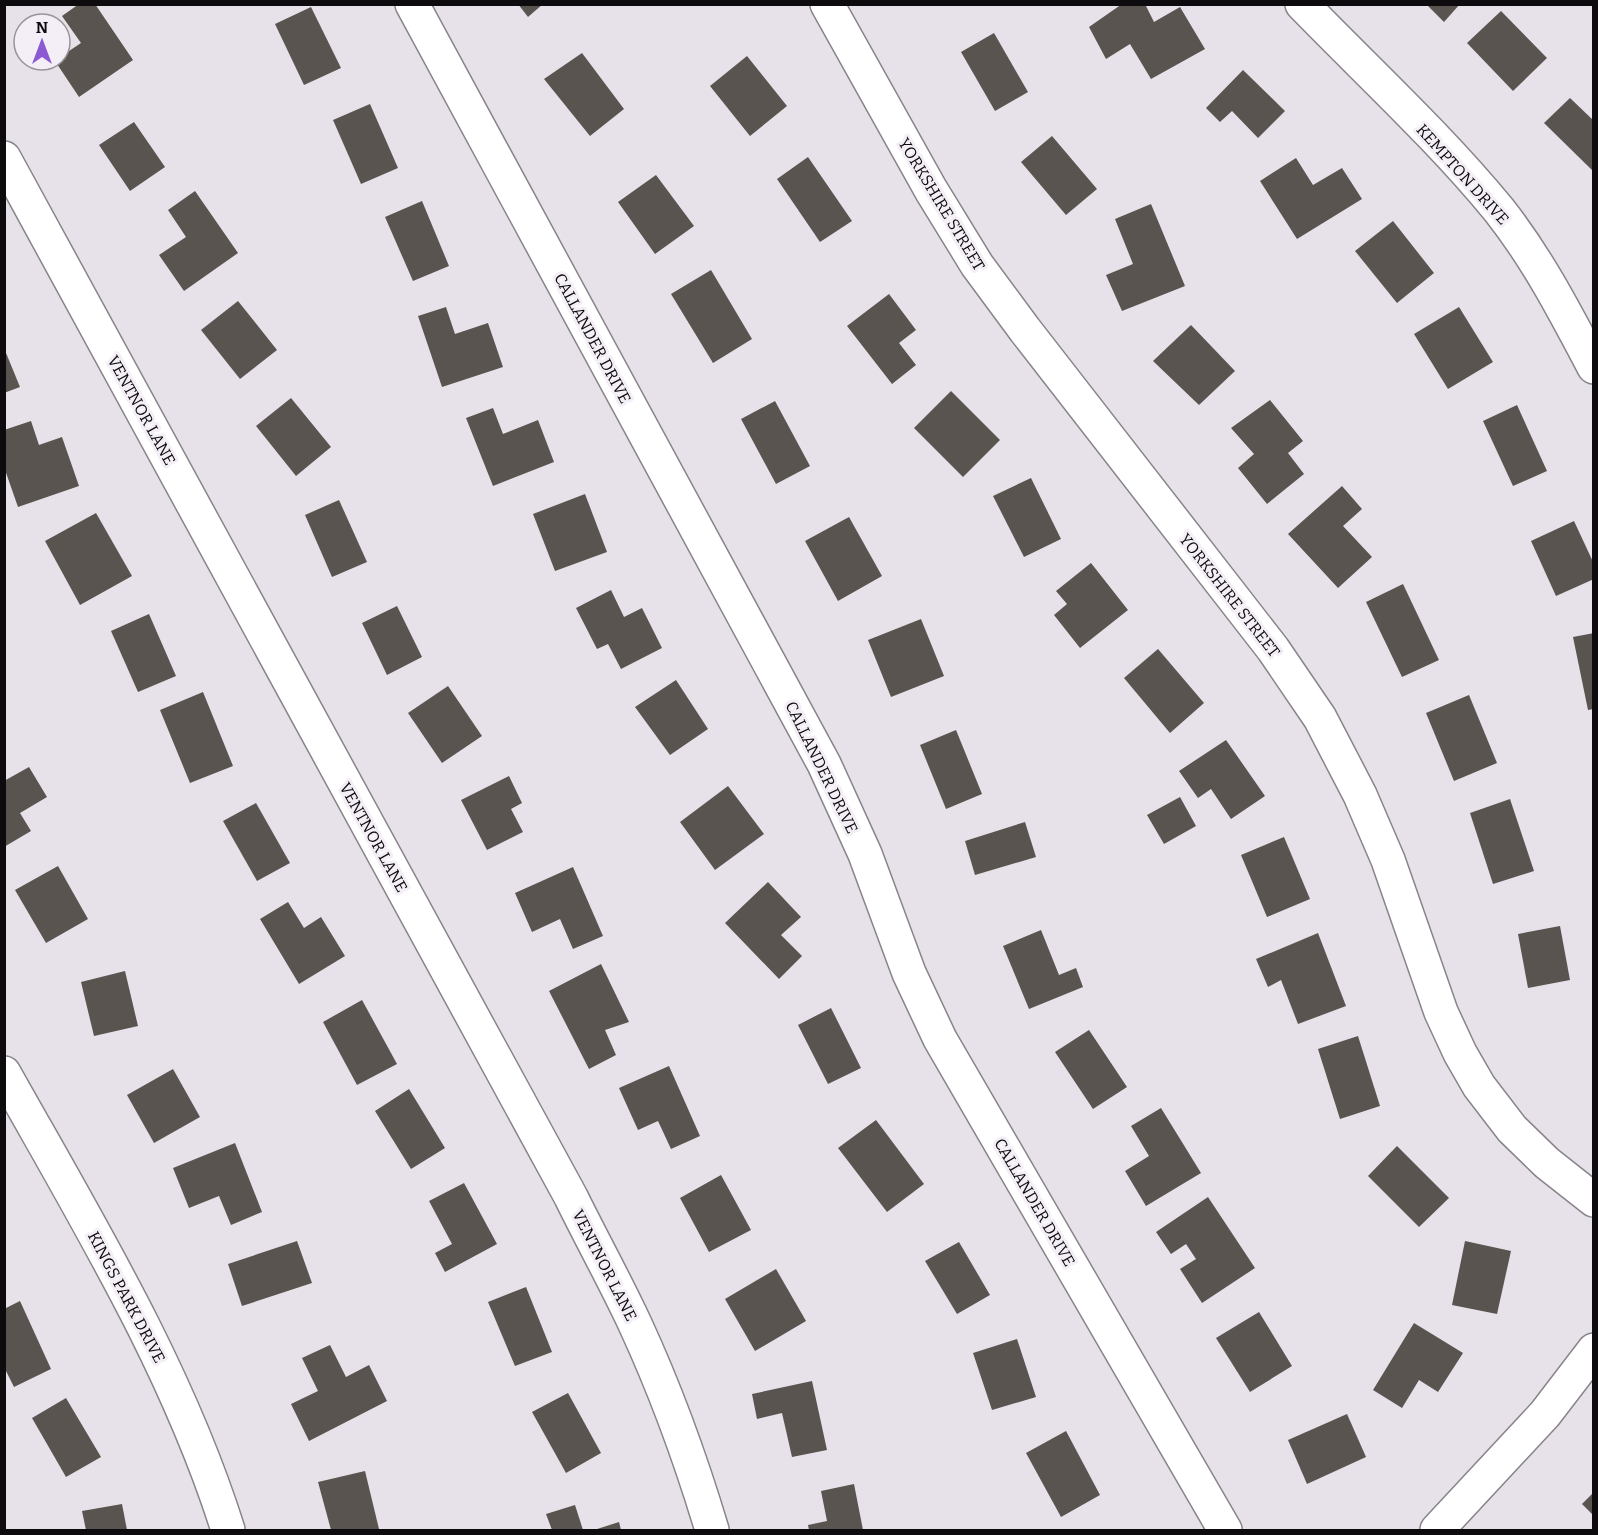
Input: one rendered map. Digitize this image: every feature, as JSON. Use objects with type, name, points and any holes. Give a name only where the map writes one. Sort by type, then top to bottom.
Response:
[{"type":"street","name":"CALLANDER DRIVE","points":[[412,4],[824,764],[865,854],[909,973],[940,1039],[1225,1530]]},
{"type":"street","name":"YORKSHIRE STREET","points":[[827,4],[931,190],[977,265],[1032,340],[1273,649],[1320,717],[1360,795],[1388,860],[1441,1012],[1460,1053],[1479,1086],[1519,1136],[1547,1163],[1593,1200]]},
{"type":"street","name":"KEMPTON DRIVE","points":[[1302,4],[1442,147],[1499,210],[1547,279],[1593,366]]},
{"type":"street","name":"VENTNOR LANE","points":[[4,158],[571,1197],[635,1323],[660,1379],[693,1468],[712,1530]]},
{"type":"street","name":"KINGS PARK DRIVE","points":[[4,1073],[128,1297],[169,1379],[213,1483],[228,1530]]},
{"type":"street","points":[[1437,1530],[1545,1414],[1593,1350]]},
{"type":"street","points":[[1412,1530],[1500,1463]]},
{"type":"building","points":[[79,4],[95,4],[133,60],[79,97],[62,72],[72,72],[72,49],[81,43],[72,30],[72,12],[68,12]]},
{"type":"building","points":[[518,4],[543,4],[528,17]]},
{"type":"building","points":[[1122,4],[1145,4],[1154,22],[1180,7],[1205,49],[1151,79],[1130,44],[1106,59],[1089,27]]},
{"type":"building","points":[[1426,4],[1460,4],[1444,22]]},
{"type":"building","points":[[311,7],[341,68],[304,85],[275,24]]},
{"type":"building","points":[[1501,11],[1547,58],[1513,91],[1467,43]]},
{"type":"building","points":[[994,33],[1028,92],[995,111],[961,52]]},
{"type":"building","points":[[582,53],[624,109],[590,136],[544,79]]},
{"type":"building","points":[[747,56],[787,106],[750,136],[710,86]]},
{"type":"building","points":[[1243,70],[1285,111],[1258,138],[1232,111],[1220,122],[1206,108]]},
{"type":"building","points":[[1570,98],[1594,121],[1594,172],[1544,123]]},
{"type":"building","points":[[370,104],[398,168],[361,184],[333,120]]},
{"type":"building","points":[[134,122],[165,167],[130,191],[99,145]]},
{"type":"building","points":[[1052,136],[1097,189],[1066,215],[1021,162]]},
{"type":"building","points":[[808,157],[852,221],[820,242],[777,179]]},
{"type":"building","points":[[1296,158],[1313,185],[1342,168],[1362,199],[1297,239],[1260,181]]},
{"type":"building","points":[[656,175],[694,226],[655,254],[618,202]]},
{"type":"building","points":[[195,191],[238,253],[184,291],[159,255],[186,237],[168,210]]},
{"type":"building","points":[[422,201],[449,266],[413,281],[385,217]]},
{"type":"building","points":[[1151,204],[1185,286],[1122,311],[1106,275],[1133,264],[1115,219]]},
{"type":"building","points":[[1393,221],[1434,273],[1397,303],[1355,251]]},
{"type":"building","points":[[711,270],[752,339],[713,363],[671,294]]},
{"type":"building","points":[[889,294],[916,330],[899,343],[916,365],[892,384],[847,326]]},
{"type":"building","points":[[238,301],[277,350],[240,379],[201,330]]},
{"type":"building","points":[[446,307],[455,334],[488,323],[503,367],[442,387],[418,316]]},
{"type":"building","points":[[1459,307],[1493,362],[1448,389],[1414,334]]},
{"type":"building","points":[[1191,325],[1235,371],[1199,405],[1153,361]]},
{"type":"building","points":[[4,348],[20,387],[4,393]]},
{"type":"building","points":[[951,391],[1000,440],[963,477],[914,428]]},
{"type":"building","points":[[291,398],[331,447],[296,476],[256,426]]},
{"type":"building","points":[[1270,400],[1303,441],[1288,453],[1304,474],[1267,504],[1238,468],[1254,454],[1231,428]]},
{"type":"building","points":[[775,401],[810,466],[776,484],[741,419]]},
{"type":"building","points":[[1517,405],[1547,471],[1513,486],[1483,421]]},
{"type":"building","points":[[493,408],[503,434],[538,420],[554,462],[493,486],[466,418]]},
{"type":"building","points":[[31,421],[39,445],[62,437],[79,486],[18,507],[4,467],[4,430]]},
{"type":"building","points":[[1031,478],[1061,539],[1024,557],[993,496]]},
{"type":"building","points":[[1342,486],[1362,509],[1343,526],[1372,557],[1338,588],[1288,534]]},
{"type":"building","points":[[585,494],[607,552],[555,571],[533,514]]},
{"type":"building","points":[[339,500],[367,562],[332,577],[305,515]]},
{"type":"building","points":[[96,513],[132,576],[80,605],[45,541]]},
{"type":"building","points":[[849,517],[882,576],[838,601],[805,541]]},
{"type":"building","points":[[1574,521],[1594,564],[1594,579],[1556,596],[1531,541]]},
{"type":"building","points":[[1091,563],[1128,610],[1080,648],[1054,615],[1067,604],[1056,591]]},
{"type":"building","points":[[1403,584],[1439,660],[1402,677],[1366,602]]},
{"type":"building","points":[[611,590],[624,617],[642,608],[662,648],[621,669],[608,644],[597,649],[576,608]]},
{"type":"building","points":[[397,606],[422,657],[387,675],[362,623]]},
{"type":"building","points":[[149,614],[176,676],[138,692],[111,631]]},
{"type":"building","points":[[921,619],[944,676],[891,697],[868,640]]},
{"type":"building","points":[[1594,633],[1594,709],[1588,710],[1573,637]]},
{"type":"building","points":[[1158,649],[1204,703],[1170,733],[1124,678]]},
{"type":"building","points":[[676,680],[708,729],[670,755],[635,707]]},
{"type":"building","points":[[448,686],[482,736],[442,763],[408,713]]},
{"type":"building","points":[[203,692],[233,766],[190,783],[160,710]]},
{"type":"building","points":[[1469,695],[1497,763],[1454,781],[1426,713]]},
{"type":"building","points":[[956,730],[982,794],[946,809],[920,745]]},
{"type":"building","points":[[1226,740],[1265,796],[1231,819],[1211,789],[1198,798],[1179,771]]},
{"type":"building","points":[[29,767],[47,797],[20,813],[31,831],[4,847],[4,781]]},
{"type":"building","points":[[509,776],[522,803],[511,809],[523,832],[487,850],[461,800]]},
{"type":"building","points":[[728,786],[764,834],[715,870],[680,822]]},
{"type":"building","points":[[1180,797],[1196,826],[1164,844],[1147,815]]},
{"type":"building","points":[[1510,799],[1534,871],[1493,884],[1470,813]]},
{"type":"building","points":[[256,803],[290,863],[257,881],[223,821]]},
{"type":"building","points":[[1025,822],[1036,857],[975,875],[965,841]]},
{"type":"building","points":[[1284,837],[1310,899],[1267,917],[1241,855]]},
{"type":"building","points":[[58,866],[88,919],[46,943],[15,890]]},
{"type":"building","points":[[573,867],[603,936],[573,949],[560,919],[532,932],[515,893]]},
{"type":"building","points":[[768,882],[801,917],[781,935],[802,956],[779,979],[725,923]]},
{"type":"building","points":[[288,902],[304,928],[321,917],[345,956],[299,984],[260,919]]},
{"type":"building","points":[[1560,926],[1570,980],[1528,988],[1518,934]]},
{"type":"building","points":[[1041,930],[1059,975],[1076,968],[1083,987],[1029,1009],[1003,946]]},
{"type":"building","points":[[1318,933],[1346,1006],[1298,1024],[1281,980],[1268,987],[1256,959]]},
{"type":"building","points":[[601,964],[629,1022],[605,1030],[616,1055],[589,1069],[549,991]]},
{"type":"building","points":[[125,971],[138,1026],[94,1036],[81,982]]},
{"type":"building","points":[[362,1000],[397,1064],[357,1085],[323,1022]]},
{"type":"building","points":[[831,1008],[861,1068],[828,1084],[798,1025]]},
{"type":"building","points":[[1089,1030],[1127,1087],[1093,1109],[1055,1052]]},
{"type":"building","points":[[1358,1036],[1380,1106],[1340,1119],[1318,1049]]},
{"type":"building","points":[[669,1066],[700,1136],[671,1149],[658,1121],[638,1130],[619,1088]]},
{"type":"building","points":[[173,1069],[200,1117],[154,1143],[127,1095]]},
{"type":"building","points":[[409,1089],[445,1148],[411,1169],[375,1111]]},
{"type":"building","points":[[1161,1108],[1201,1173],[1146,1206],[1125,1171],[1149,1156],[1131,1126]]},
{"type":"building","points":[[876,1120],[924,1184],[887,1212],[838,1148]]},
{"type":"building","points":[[235,1143],[262,1212],[231,1225],[219,1196],[189,1208],[173,1168]]},
{"type":"building","points":[[1397,1146],[1449,1198],[1419,1227],[1368,1176]]},
{"type":"building","points":[[721,1175],[751,1230],[709,1252],[680,1198]]},
{"type":"building","points":[[464,1183],[497,1244],[445,1272],[435,1253],[452,1244],[429,1201]]},
{"type":"building","points":[[1208,1197],[1255,1268],[1202,1303],[1180,1269],[1196,1259],[1186,1244],[1171,1254],[1156,1232]]},
{"type":"building","points":[[297,1241],[312,1283],[242,1306],[228,1264]]},
{"type":"building","points":[[1465,1241],[1511,1251],[1497,1314],[1452,1305]]},
{"type":"building","points":[[959,1242],[990,1295],[957,1314],[925,1261]]},
{"type":"building","points":[[776,1269],[806,1321],[755,1351],[725,1299]]},
{"type":"building","points":[[526,1287],[552,1352],[515,1366],[488,1302]]},
{"type":"building","points":[[20,1301],[51,1369],[14,1387],[4,1367],[4,1309]]},
{"type":"building","points":[[1259,1312],[1292,1366],[1250,1392],[1216,1338]]},
{"type":"building","points":[[1414,1323],[1463,1353],[1438,1392],[1419,1380],[1402,1408],[1373,1390]]},
{"type":"building","points":[[1017,1339],[1036,1397],[992,1410],[973,1353]]},
{"type":"building","points":[[330,1345],[346,1377],[369,1365],[387,1401],[309,1441],[291,1404],[318,1391],[302,1358]]},
{"type":"building","points":[[812,1381],[827,1450],[792,1457],[782,1413],[757,1419],[752,1394]]},
{"type":"building","points":[[568,1393],[601,1453],[566,1473],[532,1412]]},
{"type":"building","points":[[66,1398],[101,1457],[66,1477],[32,1418]]},
{"type":"building","points":[[1347,1414],[1366,1457],[1307,1484],[1288,1440]]},
{"type":"building","points":[[1066,1431],[1100,1495],[1061,1517],[1026,1453]]},
{"type":"building","points":[[365,1471],[379,1529],[331,1530],[318,1482]]},
{"type":"building","points":[[854,1484],[863,1530],[809,1530],[808,1525],[827,1521],[821,1491]]},
{"type":"building","points":[[1594,1492],[1594,1516],[1582,1504]]},
{"type":"building","points":[[122,1504],[127,1530],[86,1530],[82,1511]]},
{"type":"building","points":[[575,1505],[583,1530],[552,1530],[546,1514]]},
{"type":"building","points":[[619,1522],[621,1530],[594,1530]]}]
